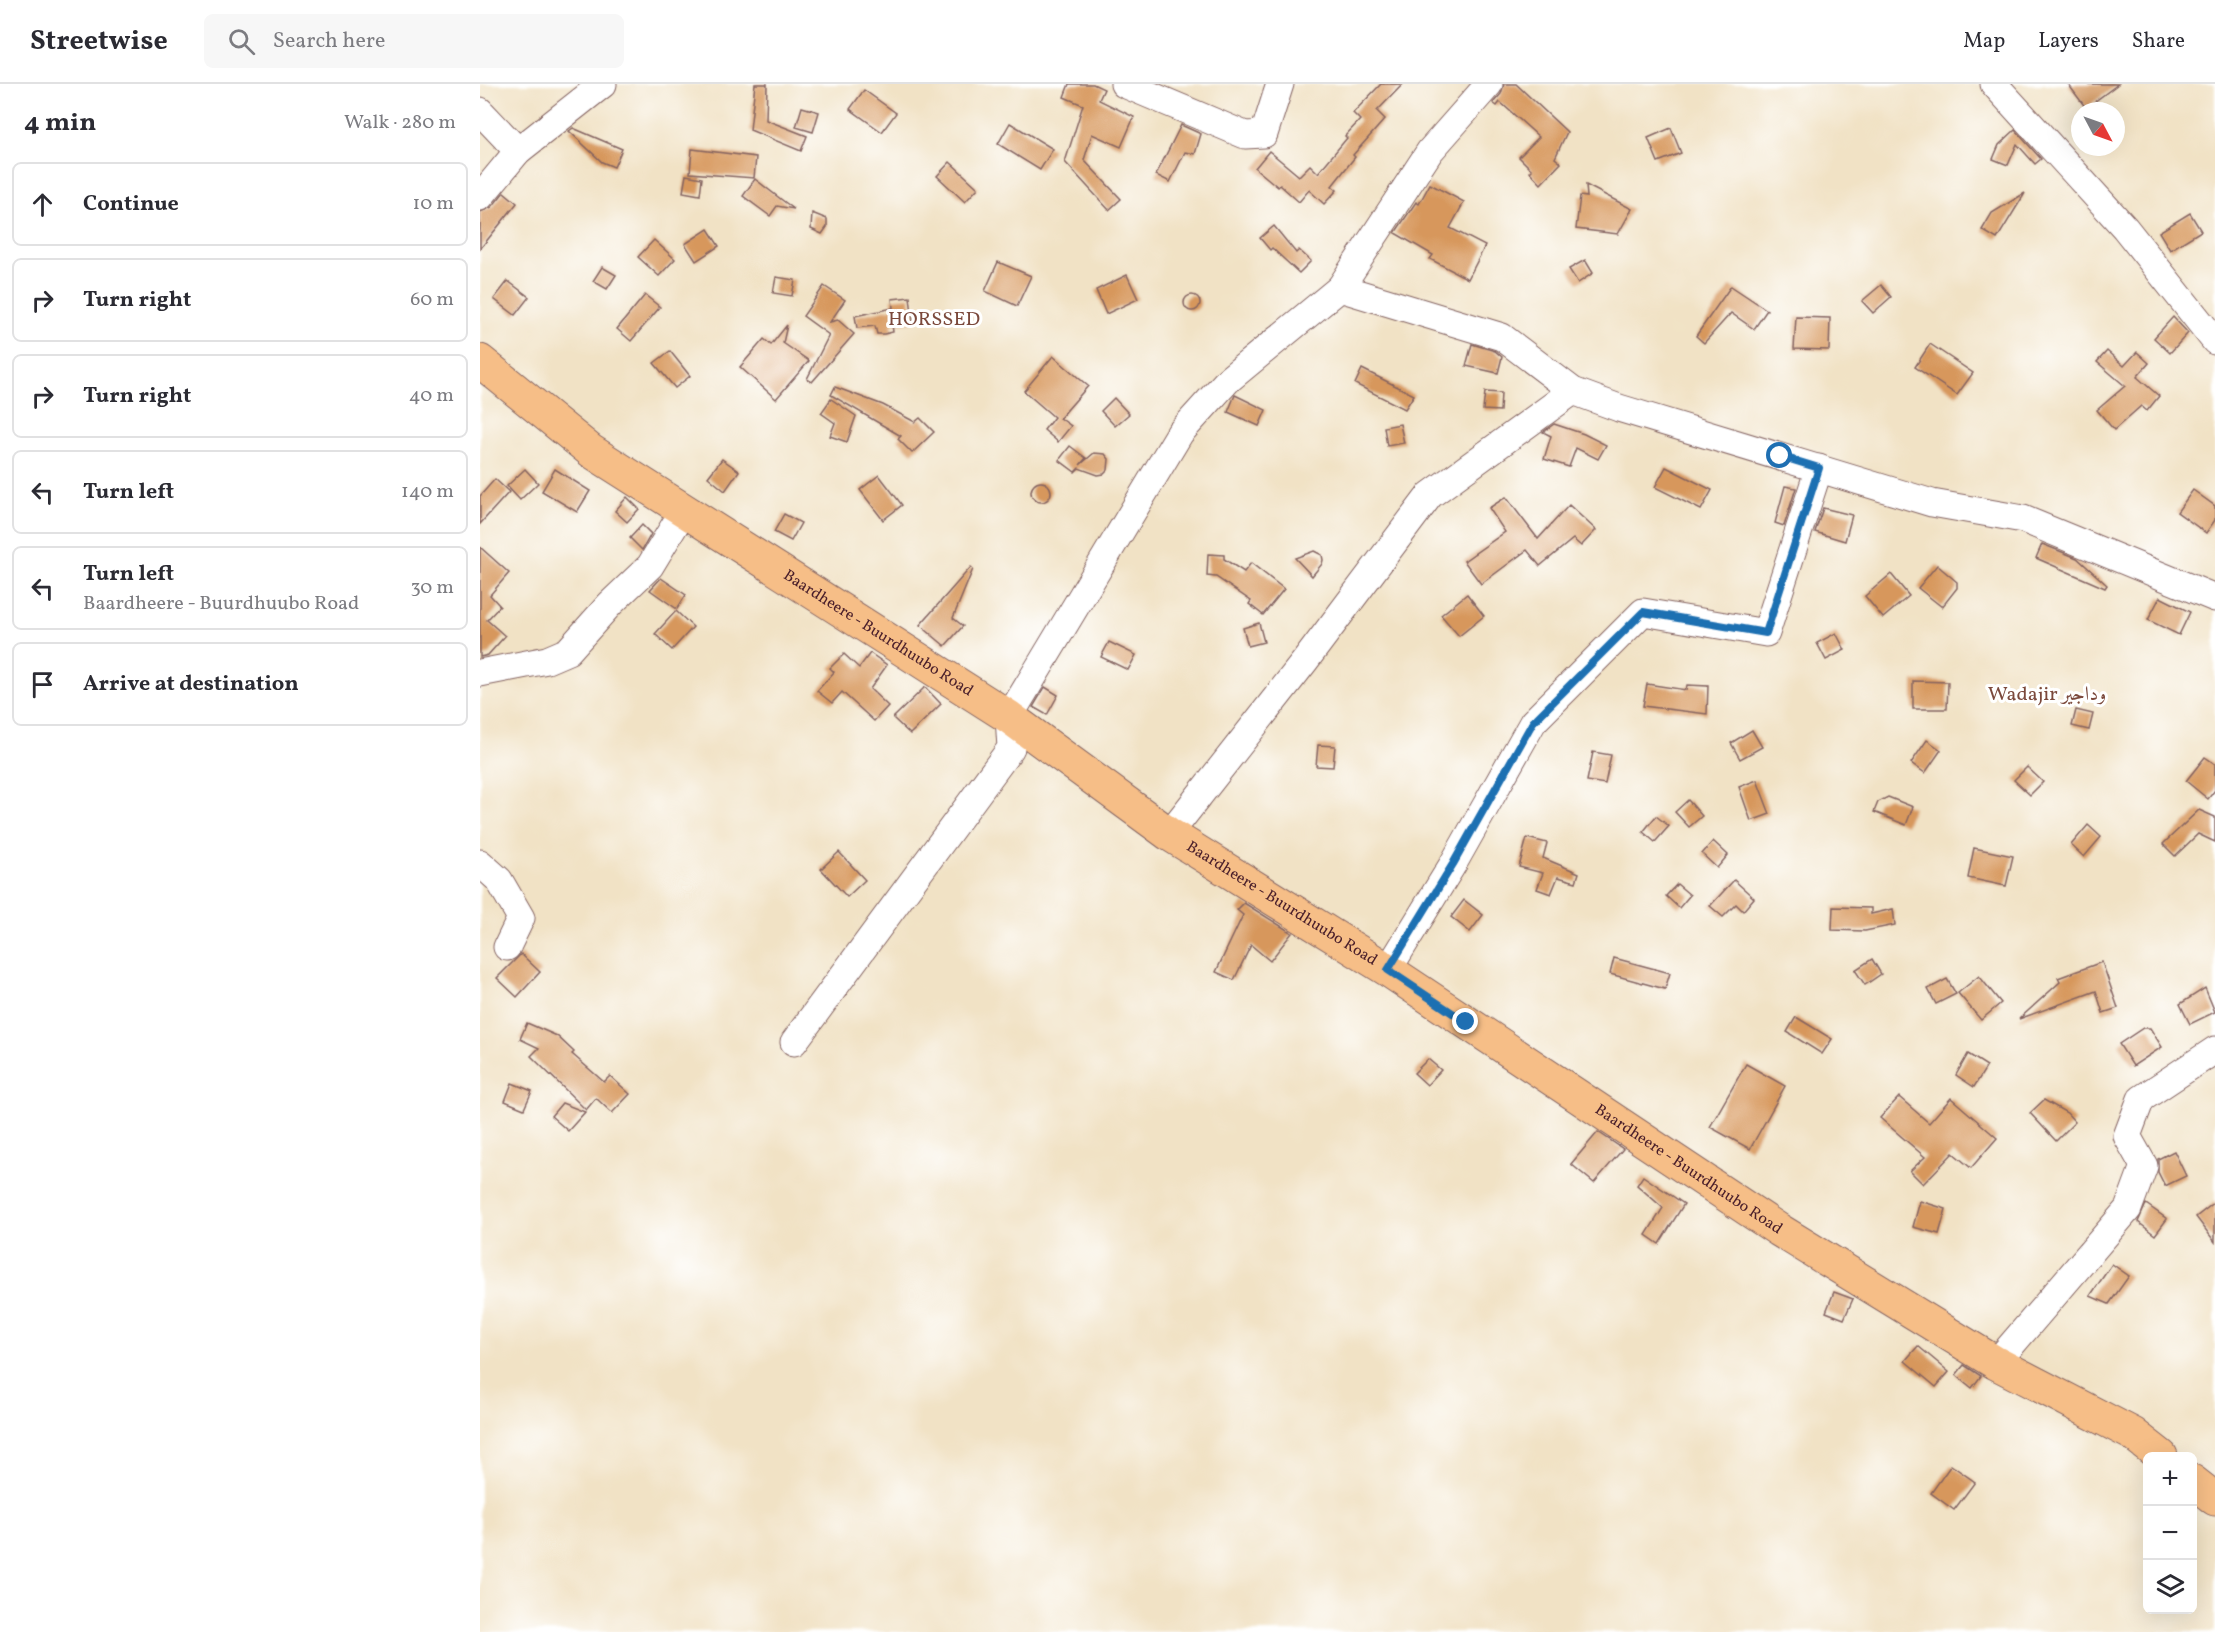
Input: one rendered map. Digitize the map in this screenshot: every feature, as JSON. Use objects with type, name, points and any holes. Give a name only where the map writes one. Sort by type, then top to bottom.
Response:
[{"type":"main road","name":"Baardheere - Buurdhuubo Road","points":[[480,361],[591,451],[1009,717],[1168,834],[1388,970],[1779,1230],[1996,1364],[2133,1434],[2156,1452]]},
{"type":"main road","points":[[2197,1484],[2215,1499]]},
{"type":"street","points":[[480,196],[518,151],[603,84]]},
{"type":"street","points":[[1124,84],[1245,135],[1264,134],[1280,84]]},
{"type":"street","points":[[794,1042],[1011,748],[1009,717],[1180,434],[1228,380],[1340,288],[1430,151],[1490,84]]},
{"type":"street","points":[[1994,84],[2125,228],[2215,341]]},
{"type":"street","points":[[480,111],[518,151]]},
{"type":"street","points":[[1340,288],[1502,337],[1573,391],[1619,408],[1932,502],[2023,519],[2215,598]]},
{"type":"street","points":[[1168,834],[1305,661],[1430,495],[1573,391]]},
{"type":"street","points":[[1388,970],[1453,864],[1533,722],[1643,612],[1766,633],[1819,468]]},
{"type":"street","points":[[480,673],[547,660],[568,651],[610,604],[650,566],[684,510]]},
{"type":"street","points":[[480,863],[499,880],[521,918],[507,947]]},
{"type":"street","points":[[1996,1364],[2128,1209],[2144,1166],[2127,1136],[2141,1099],[2215,1050]]},
{"type":"building","points":[[755,84],[767,84],[766,120],[807,136],[801,151],[750,130]]},
{"type":"building","points":[[1069,84],[1093,84],[1104,89],[1099,100],[1134,117],[1121,147],[1092,134],[1084,160],[1121,199],[1109,210],[1065,162],[1083,105],[1064,97]]},
{"type":"building","points":[[1381,84],[1403,84],[1377,111],[1385,119],[1353,155],[1355,157],[1332,186],[1337,190],[1324,204],[1309,190],[1299,202],[1280,185],[1278,187],[1255,168],[1269,151],[1299,176],[1310,165],[1318,173],[1347,138],[1345,136],[1360,120],[1353,113]]},
{"type":"building","points":[[1504,84],[1516,84],[1567,132],[1555,158],[1561,163],[1541,184],[1530,172],[1532,170],[1519,157],[1539,137],[1500,102],[1497,106],[1493,103],[1501,94]]},
{"type":"building","points":[[2068,84],[2118,84],[2094,102],[2082,102]]},
{"type":"building","points":[[864,90],[896,113],[882,132],[850,109]]},
{"type":"building","points":[[802,107],[819,112],[813,132],[796,127]]},
{"type":"building","points":[[1010,123],[1053,149],[1040,170],[998,144]]},
{"type":"building","points":[[1181,125],[1201,134],[1195,154],[1185,152],[1170,182],[1156,175]]},
{"type":"building","points":[[573,128],[622,149],[614,167],[602,162],[569,131]]},
{"type":"building","points":[[1671,128],[1681,153],[1658,162],[1648,138]]},
{"type":"building","points":[[2015,130],[2041,159],[2035,164],[2017,144],[2008,165],[1993,159],[1999,145]]},
{"type":"building","points":[[692,149],[756,157],[754,178],[690,173]]},
{"type":"building","points":[[950,162],[978,188],[965,202],[937,176]]},
{"type":"building","points":[[686,175],[702,178],[700,195],[683,192]]},
{"type":"building","points":[[755,179],[794,209],[777,206],[770,216],[743,196]]},
{"type":"building","points":[[1430,184],[1464,202],[1450,228],[1485,246],[1468,279],[1430,259],[1433,255],[1395,233],[1416,202],[1419,204]]},
{"type":"building","points":[[1586,185],[1632,209],[1618,234],[1576,229],[1580,196],[1587,197]]},
{"type":"building","points":[[504,192],[517,203],[480,249],[480,212],[492,207]]},
{"type":"building","points":[[2025,193],[1997,239],[1982,230],[1992,213]]},
{"type":"building","points":[[812,213],[827,219],[827,227],[822,234],[811,229]]},
{"type":"building","points":[[2190,213],[2201,231],[2170,250],[2159,232]]},
{"type":"building","points":[[1274,226],[1296,253],[1299,250],[1311,261],[1299,273],[1272,248],[1270,250],[1260,238]]},
{"type":"building","points":[[708,229],[719,246],[696,261],[685,244]]},
{"type":"building","points":[[654,240],[675,259],[659,276],[638,257]]},
{"type":"building","points":[[1585,260],[1593,273],[1578,283],[1569,269]]},
{"type":"building","points":[[998,262],[1031,276],[1017,306],[985,291]]},
{"type":"building","points":[[602,267],[616,275],[607,289],[593,281]]},
{"type":"building","points":[[1127,275],[1138,299],[1106,314],[1096,290]]},
{"type":"building","points":[[776,277],[795,280],[792,296],[773,293]]},
{"type":"building","points":[[508,281],[529,297],[515,315],[494,299]]},
{"type":"building","points":[[1881,285],[1891,297],[1873,313],[1862,301]]},
{"type":"building","points":[[824,286],[845,300],[830,322],[838,320],[854,334],[812,382],[807,379],[829,335],[803,316]]},
{"type":"building","points":[[1731,286],[1767,310],[1754,329],[1731,313],[1704,343],[1696,336]]},
{"type":"building","points":[[645,295],[660,307],[631,341],[617,329]]},
{"type":"building","points":[[1189,295],[1195,295],[1200,303],[1198,309],[1189,311],[1184,306],[1184,300]]},
{"type":"building","points":[[910,297],[913,322],[892,324],[893,332],[884,334],[877,334],[875,326],[857,328],[855,316],[893,308],[892,299]]},
{"type":"building","points":[[1796,317],[1830,318],[1829,350],[1794,349]]},
{"type":"building","points":[[2173,317],[2188,333],[2170,353],[2154,338]]},
{"type":"building","points":[[787,325],[783,343],[809,361],[776,399],[740,367],[764,339],[771,345]]},
{"type":"building","points":[[1472,344],[1495,351],[1502,357],[1498,373],[1466,366]]},
{"type":"building","points":[[1930,344],[1973,373],[1957,395],[1915,367]]},
{"type":"building","points":[[670,351],[690,376],[675,388],[654,363]]},
{"type":"building","points":[[2107,351],[2124,366],[2137,352],[2149,363],[2137,377],[2159,396],[2147,411],[2141,406],[2114,430],[2097,410],[2125,386],[2097,362]]},
{"type":"building","points":[[1053,356],[1088,386],[1060,418],[1071,426],[1058,442],[1044,430],[1054,417],[1024,391]]},
{"type":"building","points":[[1362,369],[1414,395],[1405,409],[1355,384]]},
{"type":"building","points":[[835,387],[883,405],[915,422],[920,418],[934,432],[912,453],[898,439],[901,436],[831,395]]},
{"type":"building","points":[[1485,392],[1501,393],[1500,411],[1483,410]]},
{"type":"building","points":[[1235,395],[1266,410],[1259,426],[1228,412]]},
{"type":"building","points":[[1114,398],[1129,414],[1115,426],[1101,411]]},
{"type":"building","points":[[831,399],[856,416],[847,442],[830,436],[835,423],[821,413]]},
{"type":"building","points":[[1400,424],[1404,443],[1387,446],[1384,427]]},
{"type":"building","points":[[1554,424],[1584,434],[1606,445],[1598,459],[1576,448],[1569,467],[1544,459],[1551,436],[1543,432]]},
{"type":"building","points":[[1070,446],[1086,458],[1080,465],[1094,453],[1105,454],[1109,459],[1108,470],[1098,475],[1079,468],[1075,472],[1059,460]]},
{"type":"building","points":[[722,459],[739,471],[725,491],[708,477]]},
{"type":"building","points":[[1666,467],[1712,490],[1701,510],[1655,487]]},
{"type":"building","points":[[525,469],[538,483],[520,500],[507,486]]},
{"type":"building","points":[[555,469],[590,491],[577,512],[542,491]]},
{"type":"building","points":[[879,475],[902,505],[883,520],[860,490]]},
{"type":"building","points":[[495,479],[509,492],[480,524],[480,496]]},
{"type":"building","points":[[1041,482],[1048,485],[1051,492],[1048,499],[1041,502],[1034,499],[1031,492],[1034,485]]},
{"type":"building","points":[[1785,486],[1796,488],[1784,526],[1775,523]]},
{"type":"building","points":[[2193,490],[2215,506],[2215,520],[2206,533],[2177,512]]},
{"type":"building","points":[[627,497],[639,509],[627,522],[615,511]]},
{"type":"building","points":[[1506,497],[1538,539],[1569,505],[1596,530],[1581,546],[1573,539],[1540,566],[1527,550],[1481,584],[1464,561],[1505,532],[1489,508]]},
{"type":"building","points":[[1823,508],[1852,515],[1845,541],[1815,532]]},
{"type":"building","points":[[784,514],[801,523],[791,541],[774,532]]},
{"type":"building","points":[[642,525],[651,534],[642,550],[630,538]]},
{"type":"building","points":[[2042,544],[2077,558],[2107,585],[2105,588],[2036,558]]},
{"type":"building","points":[[480,547],[509,573],[490,595],[500,606],[487,620],[505,636],[488,655],[480,657]]},
{"type":"building","points":[[1314,551],[1322,555],[1323,560],[1312,576],[1295,558]]},
{"type":"building","points":[[1208,554],[1224,555],[1224,559],[1244,572],[1251,563],[1284,589],[1263,615],[1249,604],[1251,601],[1216,577],[1207,576]]},
{"type":"building","points":[[1937,565],[1957,582],[1957,588],[1942,607],[1918,588]]},
{"type":"building","points":[[971,567],[973,569],[953,618],[963,626],[945,646],[920,625]]},
{"type":"building","points":[[1891,574],[1909,596],[1883,618],[1865,596]]},
{"type":"building","points":[[661,578],[686,595],[677,609],[650,590]]},
{"type":"building","points":[[1467,594],[1484,616],[1459,636],[1441,615]]},
{"type":"building","points":[[2160,597],[2190,612],[2179,635],[2148,620]]},
{"type":"building","points":[[676,611],[693,627],[672,650],[655,634]]},
{"type":"building","points":[[1259,623],[1264,642],[1248,646],[1243,628]]},
{"type":"building","points":[[1836,633],[1845,650],[1826,660],[1817,643]]},
{"type":"building","points":[[1109,642],[1136,655],[1128,670],[1101,657]]},
{"type":"building","points":[[870,653],[887,665],[870,689],[888,706],[874,721],[842,692],[832,703],[817,691],[834,672],[830,668],[844,654],[859,668]]},
{"type":"building","points":[[1913,681],[1948,682],[1947,709],[1913,709]]},
{"type":"building","points":[[1647,684],[1686,690],[1687,685],[1708,686],[1707,714],[1643,706]]},
{"type":"building","points":[[925,687],[941,704],[910,734],[893,718]]},
{"type":"building","points":[[1045,687],[1058,695],[1047,715],[1033,707]]},
{"type":"building","points":[[2076,710],[2093,714],[2089,730],[2072,726]]},
{"type":"building","points":[[1752,730],[1762,747],[1740,759],[1731,743]]},
{"type":"building","points":[[1927,740],[1941,750],[1925,773],[1911,763]]},
{"type":"building","points":[[1318,745],[1335,746],[1333,767],[1316,766]]},
{"type":"building","points":[[1593,752],[1611,755],[1605,784],[1587,781]]},
{"type":"building","points":[[2205,757],[2215,764],[2215,790],[2208,799],[2186,781]]},
{"type":"building","points":[[2027,767],[2043,782],[2030,795],[2014,780]]},
{"type":"building","points":[[1757,780],[1770,814],[1751,821],[1739,787]]},
{"type":"building","points":[[1888,797],[1913,807],[1906,825],[1874,812],[1878,802]]},
{"type":"building","points":[[1688,800],[1702,816],[1689,827],[1675,812]]},
{"type":"building","points":[[2199,810],[2215,817],[2215,842],[2198,834],[2175,856],[2163,844]]},
{"type":"building","points":[[1656,816],[1669,826],[1655,842],[1643,832]]},
{"type":"building","points":[[2088,825],[2101,837],[2084,857],[2071,845]]},
{"type":"building","points":[[1527,838],[1547,843],[1543,858],[1579,873],[1576,882],[1558,877],[1551,894],[1537,889],[1543,873],[1519,867]]},
{"type":"building","points":[[1713,841],[1728,855],[1717,868],[1702,854]]},
{"type":"building","points":[[1974,848],[2013,856],[2006,886],[1968,878]]},
{"type":"building","points":[[839,852],[865,880],[847,897],[821,869]]},
{"type":"building","points":[[1734,880],[1754,898],[1743,911],[1736,904],[1723,917],[1710,906]]},
{"type":"building","points":[[1677,884],[1690,895],[1679,908],[1666,896]]},
{"type":"building","points":[[1464,900],[1483,915],[1470,932],[1451,917]]},
{"type":"building","points":[[1244,903],[1292,933],[1270,961],[1251,945],[1234,980],[1216,972],[1243,915],[1237,910]]},
{"type":"building","points":[[1833,907],[1871,908],[1871,914],[1893,909],[1895,925],[1865,931],[1832,930]]},
{"type":"building","points":[[521,954],[540,972],[517,997],[497,978]]},
{"type":"building","points":[[1614,958],[1670,973],[1665,989],[1610,974]]},
{"type":"building","points":[[1872,959],[1881,974],[1865,985],[1855,970]]},
{"type":"building","points":[[2102,962],[2118,1008],[2103,1013],[2096,991],[2019,1019],[2060,982],[2058,978]]},
{"type":"building","points":[[1979,976],[2001,1003],[1981,1020],[1958,993]]},
{"type":"building","points":[[1947,979],[1956,994],[1936,1004],[1928,989]]},
{"type":"building","points":[[2205,988],[2215,1012],[2190,1024],[2180,1004]]},
{"type":"building","points":[[1796,1017],[1832,1039],[1822,1054],[1787,1032]]},
{"type":"building","points":[[527,1023],[557,1036],[574,1052],[572,1054],[604,1082],[610,1076],[630,1094],[612,1113],[596,1098],[586,1110],[531,1056],[539,1048],[520,1039]]},
{"type":"building","points":[[2143,1028],[2150,1028],[2162,1047],[2133,1066],[2119,1044]]},
{"type":"building","points":[[1968,1054],[1987,1066],[1974,1087],[1956,1075]]},
{"type":"building","points":[[1428,1059],[1441,1070],[1427,1085],[1414,1073]]},
{"type":"building","points":[[1746,1064],[1785,1086],[1750,1149],[1710,1127]]},
{"type":"building","points":[[512,1083],[532,1091],[524,1109],[505,1101]]},
{"type":"building","points":[[1899,1097],[1929,1123],[1951,1098],[1997,1138],[1971,1168],[1953,1153],[1923,1184],[1910,1171],[1925,1157],[1880,1118]]},
{"type":"building","points":[[2044,1100],[2067,1113],[2075,1122],[2056,1141],[2030,1113]]},
{"type":"building","points":[[562,1103],[585,1112],[568,1131],[551,1116]]},
{"type":"building","points":[[1598,1132],[1623,1149],[1594,1183],[1571,1164]]},
{"type":"building","points":[[2174,1151],[2186,1176],[2165,1186],[2158,1172],[2158,1159]]},
{"type":"building","points":[[1643,1176],[1684,1204],[1659,1244],[1646,1235],[1663,1208],[1637,1185]]},
{"type":"building","points":[[1920,1201],[1946,1209],[1939,1234],[1913,1227]]},
{"type":"building","points":[[2215,1202],[2215,1242],[2196,1217]]},
{"type":"building","points":[[2146,1204],[2167,1219],[2155,1235],[2138,1222]]},
{"type":"building","points":[[2112,1264],[2129,1276],[2109,1304],[2090,1296]]},
{"type":"building","points":[[1834,1292],[1853,1299],[1844,1319],[1826,1312]]},
{"type":"building","points":[[1918,1346],[1949,1372],[1936,1387],[1905,1361]]},
{"type":"building","points":[[1964,1365],[1981,1376],[1972,1388],[1956,1375]]},
{"type":"building","points":[[1951,1465],[1975,1482],[1954,1510],[1931,1493]]},
{"type":"district","name":"HORSSED","points":[[934,320]]},
{"type":"district","name":"Wadajir وداجير","points":[[2047,695]]},
{"type":"route","points":[[1466,1022],[1388,970],[1453,864],[1533,722],[1643,612],[1766,633],[1819,468],[1780,456]]}]
